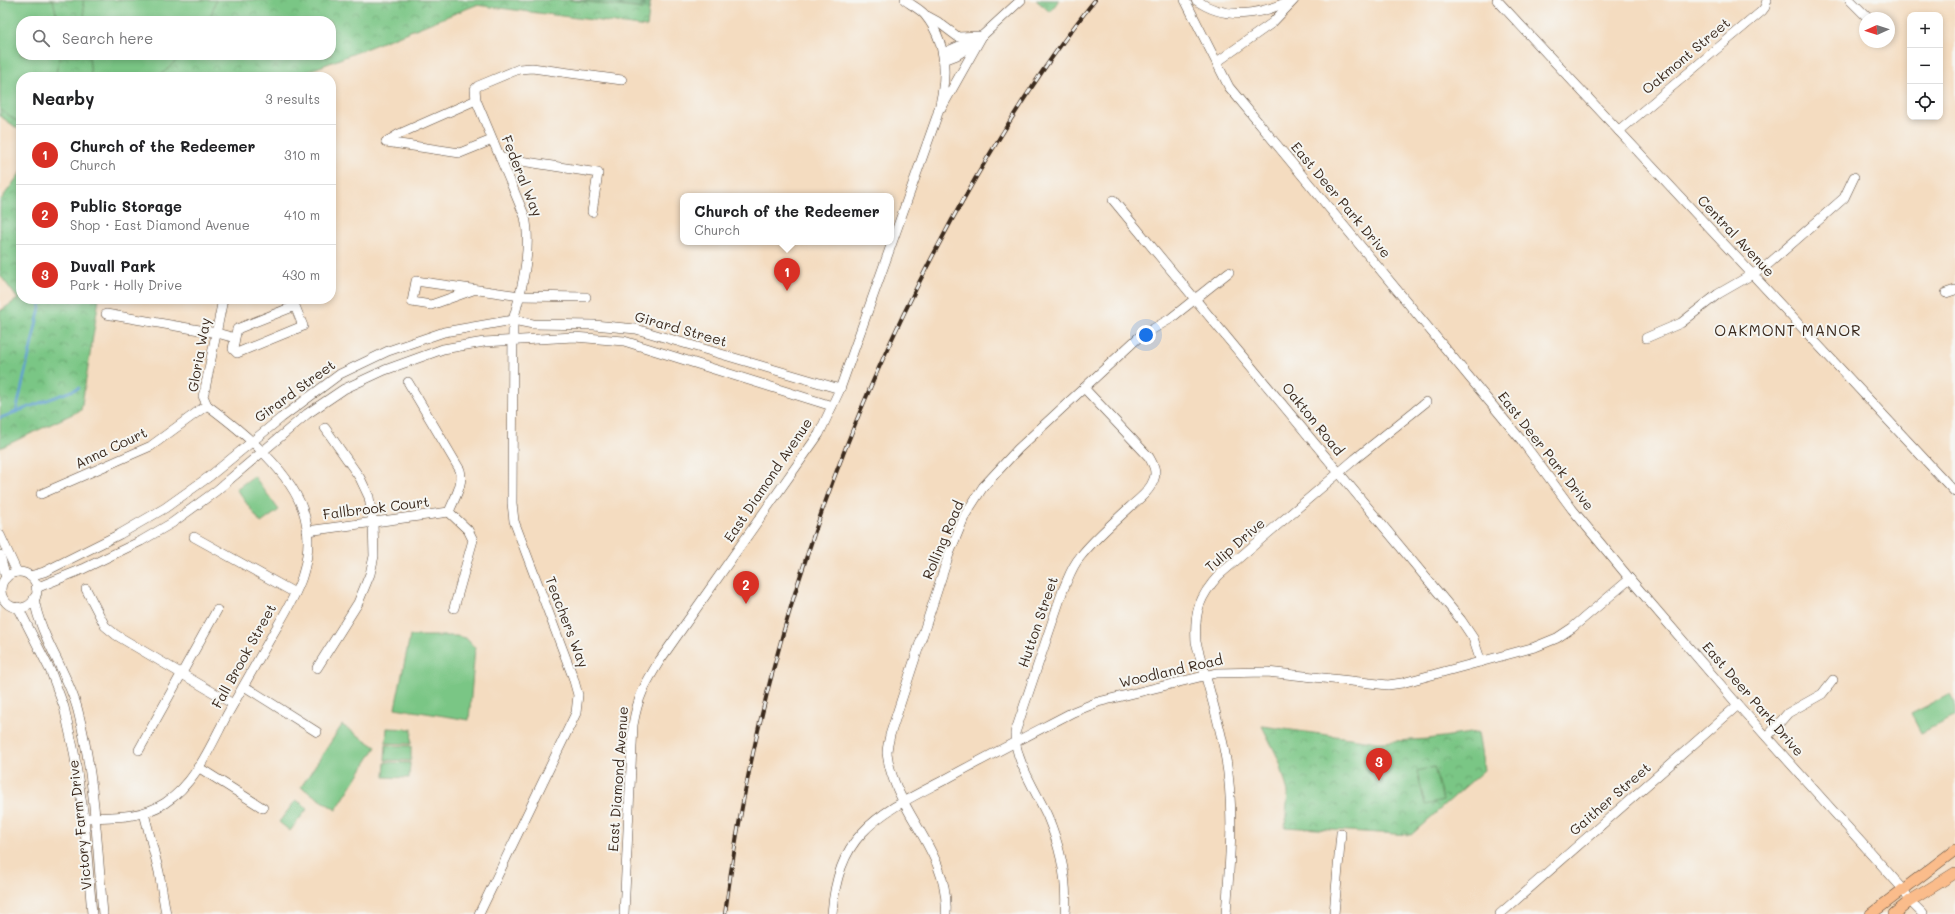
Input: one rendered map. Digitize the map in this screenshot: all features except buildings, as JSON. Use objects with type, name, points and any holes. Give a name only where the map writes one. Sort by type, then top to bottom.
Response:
[{"type":"main road","points":[[1871,914],[1955,850]]},
{"type":"main road","points":[[1894,914],[1910,901],[1955,873]]},
{"type":"street","points":[[905,0],[958,37],[980,39]]},
{"type":"street","points":[[924,14],[931,25],[944,56],[980,39],[1021,0]]},
{"type":"street","name":"East Deer Park Drive","points":[[1185,0],[1229,87],[1522,441],[1572,509],[1630,579],[1738,706],[1904,889],[1910,901],[1923,914]]},
{"type":"street","points":[[1196,0],[1202,5],[1236,14],[1257,13],[1275,8],[1291,0]]},
{"type":"street","points":[[1217,62],[1272,23],[1294,0]]},
{"type":"street","name":"Central Avenue","points":[[1497,0],[1955,492]]},
{"type":"street","name":"Oakmont Street","points":[[1619,131],[1762,11],[1767,0]]},
{"type":"street","points":[[1850,0],[1862,12]]},
{"type":"street","points":[[938,112],[949,97],[980,39]]},
{"type":"street","name":"East Diamond Avenue","points":[[894,236],[938,112],[943,92],[944,56]]},
{"type":"street","points":[[492,140],[460,153],[386,142],[399,134],[476,96],[478,86],[519,69],[532,68],[622,80]]},
{"type":"street","name":"Federal Way","points":[[476,96],[492,140],[525,217],[528,230],[520,296],[513,320]]},
{"type":"street","points":[[501,158],[598,173],[592,212]]},
{"type":"street","points":[[1646,338],[1681,323],[1718,294],[1771,262],[1844,198],[1854,177]]},
{"type":"street","name":"Oakton Road","points":[[1113,200],[1461,620],[1473,638],[1481,662]]},
{"type":"street","name":"East Diamond Avenue","points":[[624,914],[633,725],[637,704],[644,686],[819,434],[840,389],[891,245]]},
{"type":"street","name":"Rolling Road","points":[[946,914],[947,899],[944,881],[938,865],[904,802],[890,767],[887,751],[890,735],[949,554],[965,515],[983,487],[1018,449],[1139,337],[1170,319],[1229,272]]},
{"type":"street","points":[[473,290],[431,305],[412,302],[416,280],[473,290],[520,296],[586,297]]},
{"type":"street","name":"Gloria Way","points":[[222,304],[204,396],[207,405],[252,441]]},
{"type":"street","points":[[295,306],[303,326],[237,353],[233,349],[235,338],[237,329],[295,306]]},
{"type":"street","points":[[106,314],[217,333],[235,338]]},
{"type":"street","name":"Girard Street","points":[[30,576],[44,572],[113,537],[165,508],[210,476],[308,396],[340,374],[388,352],[444,332],[513,320],[533,324],[594,325],[636,329],[840,389]]},
{"type":"street","name":"Teachers Way","points":[[479,914],[576,713],[578,695],[573,677],[514,521],[512,503],[513,320]]},
{"type":"street","name":"Girard Street","points":[[36,588],[90,566],[141,541],[172,523],[216,491],[307,414],[344,389],[385,370],[443,349],[484,342],[574,337],[624,341],[832,406]]},
{"type":"street","points":[[408,382],[460,470],[462,477],[449,512],[468,530],[473,540],[454,608]]},
{"type":"street","name":"Hutton Street","points":[[1065,914],[1065,882],[1055,836],[1020,759],[1015,742],[1015,732],[1063,590],[1078,558],[1147,492],[1154,480],[1155,472],[1154,464],[1084,388]]},
{"type":"street","name":"Tulip Drive","points":[[1226,914],[1230,860],[1231,812],[1225,754],[1196,642],[1195,626],[1197,608],[1206,589],[1219,575],[1339,473],[1426,402]]},
{"type":"street","name":"Anna Court","points":[[41,494],[151,446],[207,405]]},
{"type":"street","points":[[317,668],[358,603],[370,574],[374,556],[373,523],[369,497],[360,478],[325,428]]},
{"type":"street","name":"Fall Brook Street","points":[[84,818],[121,817],[144,813],[166,803],[184,787],[198,768],[295,593],[302,576],[306,559],[307,531],[305,517],[296,493],[252,441]]},
{"type":"street","name":"Fallbrook Court","points":[[307,531],[449,512]]},
{"type":"street","points":[[0,535],[17,572]]},
{"type":"street","points":[[194,537],[295,593]]},
{"type":"street","points":[[0,555],[2,583],[1,594],[4,603],[18,607],[28,605],[34,598],[36,588],[30,576],[24,573],[17,572],[2,583]]},
{"type":"street","name":"Woodland Road","points":[[832,914],[836,880],[846,856],[861,833],[876,820],[904,802],[1073,712],[1098,702],[1205,675],[1234,672],[1267,672],[1388,685],[1535,647],[1557,638],[1572,628],[1630,579]]},
{"type":"street","points":[[86,590],[106,626],[116,635],[181,675],[233,704]]},
{"type":"street","name":"Victory Farm Drive","points":[[34,598],[38,618],[62,669],[78,710],[96,818],[103,914]]},
{"type":"street","name":"Victory Farm Drive","points":[[18,607],[51,672],[64,707],[74,752],[84,818],[92,914]]},
{"type":"street","points":[[139,750],[217,610]]},
{"type":"street","points":[[1767,738],[1788,713],[1822,694],[1834,680]]},
{"type":"street","points":[[244,686],[316,732]]},
{"type":"street","name":"Gaither Street","points":[[1500,914],[1738,706]]},
{"type":"street","points":[[198,768],[263,808]]},
{"type":"street","points":[[144,813],[159,872],[166,914]]},
{"type":"street","points":[[1334,914],[1341,833]]},
{"type":"green space","points":[[0,0],[570,0],[649,10],[647,27],[476,5],[307,72],[16,72],[16,127],[0,116]]},
{"type":"green space","points":[[0,0],[53,0],[57,16],[16,16],[16,60],[59,60],[56,72],[16,72],[16,120],[0,109]]},
{"type":"green space","points":[[83,0],[216,0],[211,16],[85,16]]},
{"type":"green space","points":[[569,0],[651,0],[649,10]]},
{"type":"green space","points":[[1036,0],[1059,0],[1050,12]]},
{"type":"green space","points":[[89,60],[177,60],[164,72],[91,72]]},
{"type":"green space","points":[[16,179],[16,296],[0,275],[0,201]]},
{"type":"green space","points":[[16,300],[16,304],[98,304],[81,410],[0,448],[0,311]]},
{"type":"green space","points":[[254,476],[279,510],[261,523],[236,489]]},
{"type":"green space","points":[[410,636],[456,636],[466,638],[475,648],[469,720],[395,708]]},
{"type":"green space","points":[[1950,694],[1955,703],[1955,716],[1921,733],[1911,714]]},
{"type":"green space","points":[[342,725],[376,747],[336,810],[301,787]]},
{"type":"green space","points":[[1262,726],[1379,742],[1428,739],[1478,732],[1484,770],[1411,835],[1285,827],[1288,792],[1279,760]]},
{"type":"green space","points":[[387,728],[412,729],[411,744],[386,743]]},
{"type":"green space","points":[[386,745],[411,746],[411,761],[385,760]]},
{"type":"green space","points":[[385,762],[410,763],[409,778],[384,777]]},
{"type":"green space","points":[[1434,767],[1443,801],[1425,805],[1417,771]]},
{"type":"green space","points":[[296,800],[308,808],[290,831],[279,822]]},
{"type":"waterway","points":[[16,412],[41,304]]},
{"type":"waterway","points":[[0,418],[79,388]]},
{"type":"railway","points":[[725,914],[740,818],[760,723],[785,628],[814,534],[848,442],[886,352],[929,264],[975,179],[1032,87],[1062,43],[1095,0]]},
{"type":"place","name":"Church of the Redeemer","points":[[787,291]]},
{"type":"place","name":"Public Storage","points":[[746,604]]},
{"type":"place","name":"Duvall Park","points":[[1379,781]]},
{"type":"district","name":"OAKMONT MANOR","points":[[1788,331]]}]
